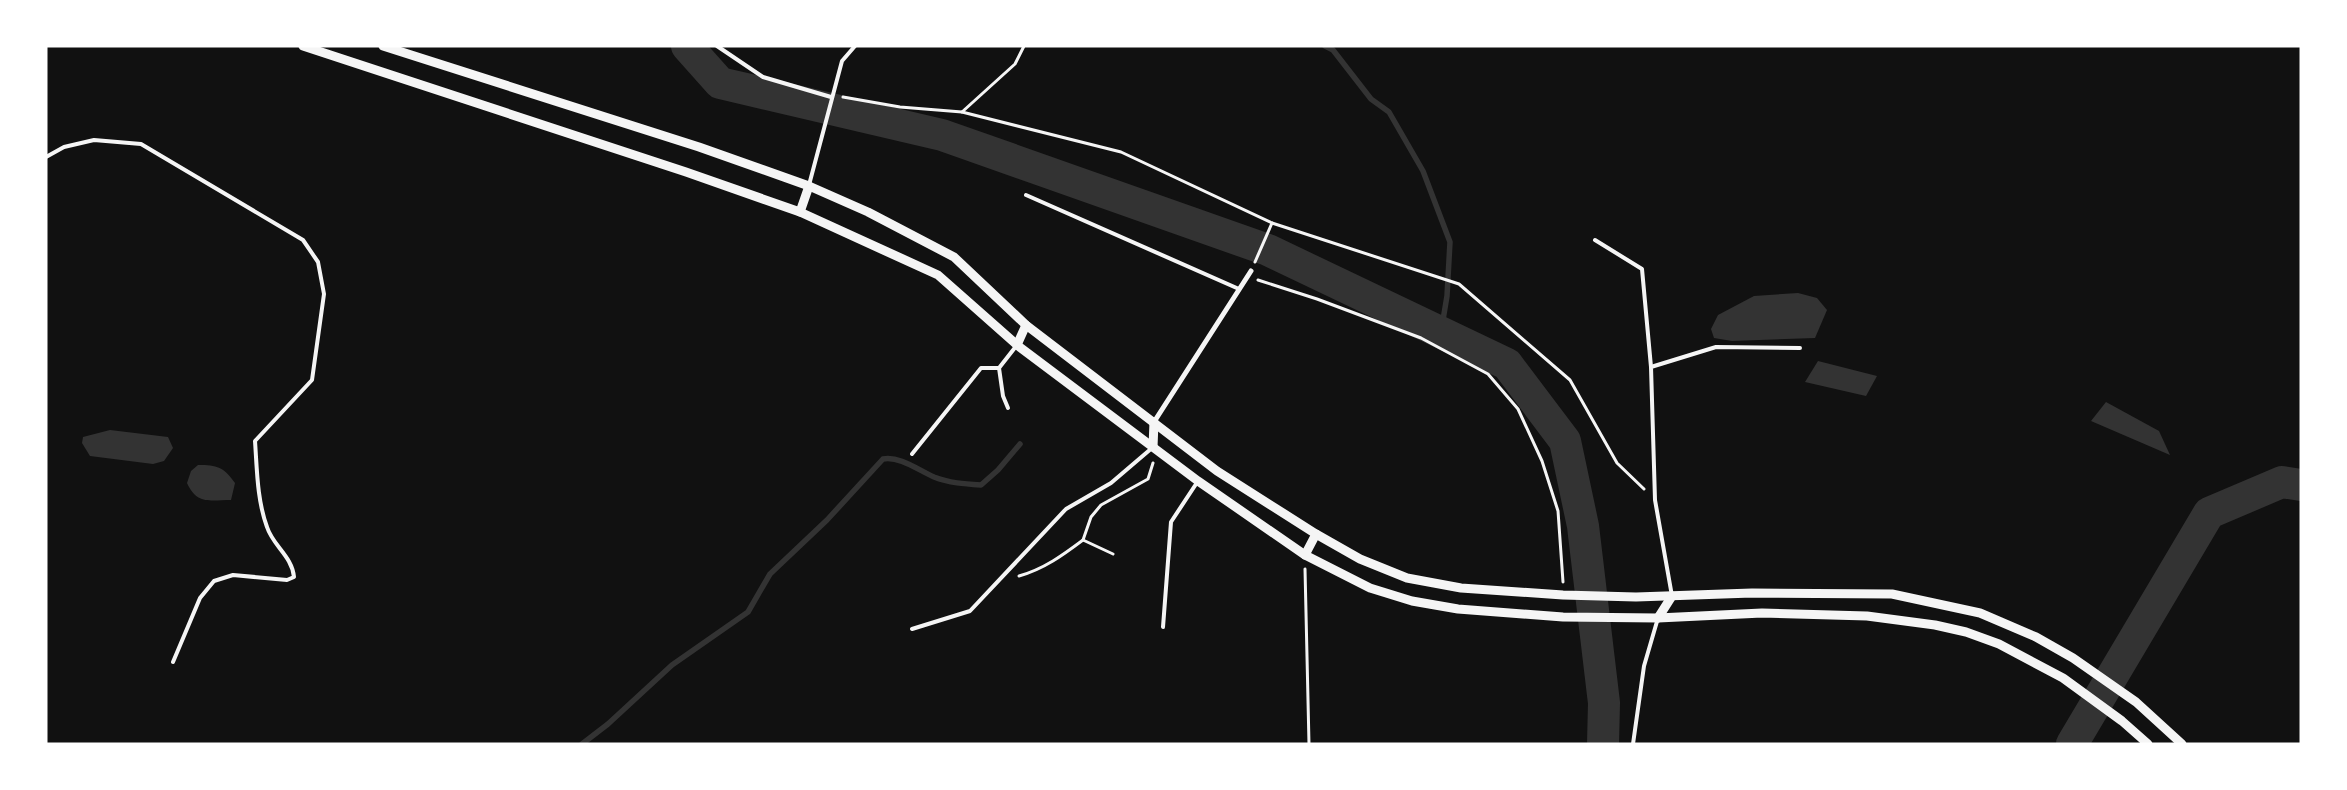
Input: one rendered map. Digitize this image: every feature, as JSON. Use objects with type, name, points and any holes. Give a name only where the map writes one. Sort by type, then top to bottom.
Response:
[{"type":"street","points":[[303,46],[686,172],[800,212],[938,275],[1017,345],[1198,481],[1305,556],[1370,588],[1412,601],[1458,610],[1563,617],[1658,618],[1762,613],[1867,616],[1935,624],[1966,632],[1999,644],[2063,678],[2122,721],[2148,744]]},
{"type":"street","points":[[383,46],[699,146],[809,186],[868,212],[954,257],[1026,325],[1217,470],[1316,534],[1360,559],[1407,578],[1461,588],[1567,595],[1636,597],[1836,592],[1892,594],[1980,613],[2036,637],[2073,658],[2136,702],[2182,744]]},
{"type":"street","points":[[800,212],[809,186]]},
{"type":"street","points":[[1153,448],[1154,422],[1251,271]]},
{"type":"street","points":[[1017,345],[1026,325]]},
{"type":"street","points":[[1305,556],[1316,534]]},
{"type":"street","points":[[1658,618],[1672,596]]},
{"type":"lane","points":[[717,46],[764,77],[831,98]]},
{"type":"lane","points":[[809,186],[842,60],[855,46]]},
{"type":"lane","points":[[46,157],[64,147],[94,140],[141,144],[303,240],[318,262],[324,294],[312,380],[255,441],[259,486],[267,528],[293,566],[294,578],[287,580],[233,575],[214,581],[200,598],[173,662]]},
{"type":"lane","points":[[1026,194],[1239,289]]},
{"type":"lane","points":[[1595,240],[1642,269],[1651,367],[1655,500],[1672,596]]},
{"type":"lane","points":[[1008,408],[1003,396],[999,368],[1017,345]]},
{"type":"lane","points":[[1651,367],[1716,347],[1800,348]]},
{"type":"lane","points":[[912,454],[981,368],[999,368]]},
{"type":"lane","points":[[912,629],[970,611],[1066,509],[1111,483],[1153,448]]},
{"type":"lane","points":[[1163,627],[1171,522],[1198,481]]},
{"type":"lane","points":[[1633,744],[1644,666],[1658,618]]},
{"type":"path","points":[[962,112],[1014,64],[1024,46]]},
{"type":"path","points":[[831,98],[836,96],[900,107],[962,112],[1121,152],[1272,223],[1459,284],[1570,380],[1617,463],[1655,500]]},
{"type":"path","points":[[1251,271],[1272,223]]},
{"type":"path","points":[[1248,276],[1317,298],[1420,338],[1488,374],[1518,409],[1542,461],[1558,511],[1567,595]]},
{"type":"path","points":[[1000,580],[1039,569],[1084,540],[1092,517],[1101,505],[1148,479],[1153,466],[1153,448]]},
{"type":"path","points":[[1084,540],[1113,554]]},
{"type":"path","points":[[1305,556],[1309,744]]},
{"type":"shaded area","points":[[1798,293],[1817,298],[1827,310],[1815,338],[1732,341],[1714,338],[1711,329],[1718,315],[1754,296]]},
{"type":"shaded area","points":[[1818,361],[1877,376],[1866,396],[1805,382]]},
{"type":"shaded area","points":[[2106,402],[2159,431],[2170,455],[2091,421]]},
{"type":"shaded area","points":[[110,430],[168,437],[173,448],[164,461],[153,464],[90,456],[82,443],[83,437]]},
{"type":"shaded area","points":[[198,465],[215,466],[227,473],[235,483],[231,500],[205,500],[195,495],[187,483],[191,471]]},
{"type":"waterway","points":[[687,46],[720,83],[942,135],[1268,250],[1507,364],[1565,441],[1583,526],[1604,703],[1603,744]]},
{"type":"waterway","points":[[1325,46],[1333,50],[1371,99],[1389,112],[1423,171],[1450,242],[1447,296],[1441,332]]},
{"type":"waterway","points":[[582,744],[608,724],[672,665],[748,612],[770,574],[827,520],[883,459],[909,464],[945,481],[981,485],[998,470],[1020,444]]},
{"type":"waterway","points":[[2072,744],[2209,513],[2282,482],[2301,485]]}]
